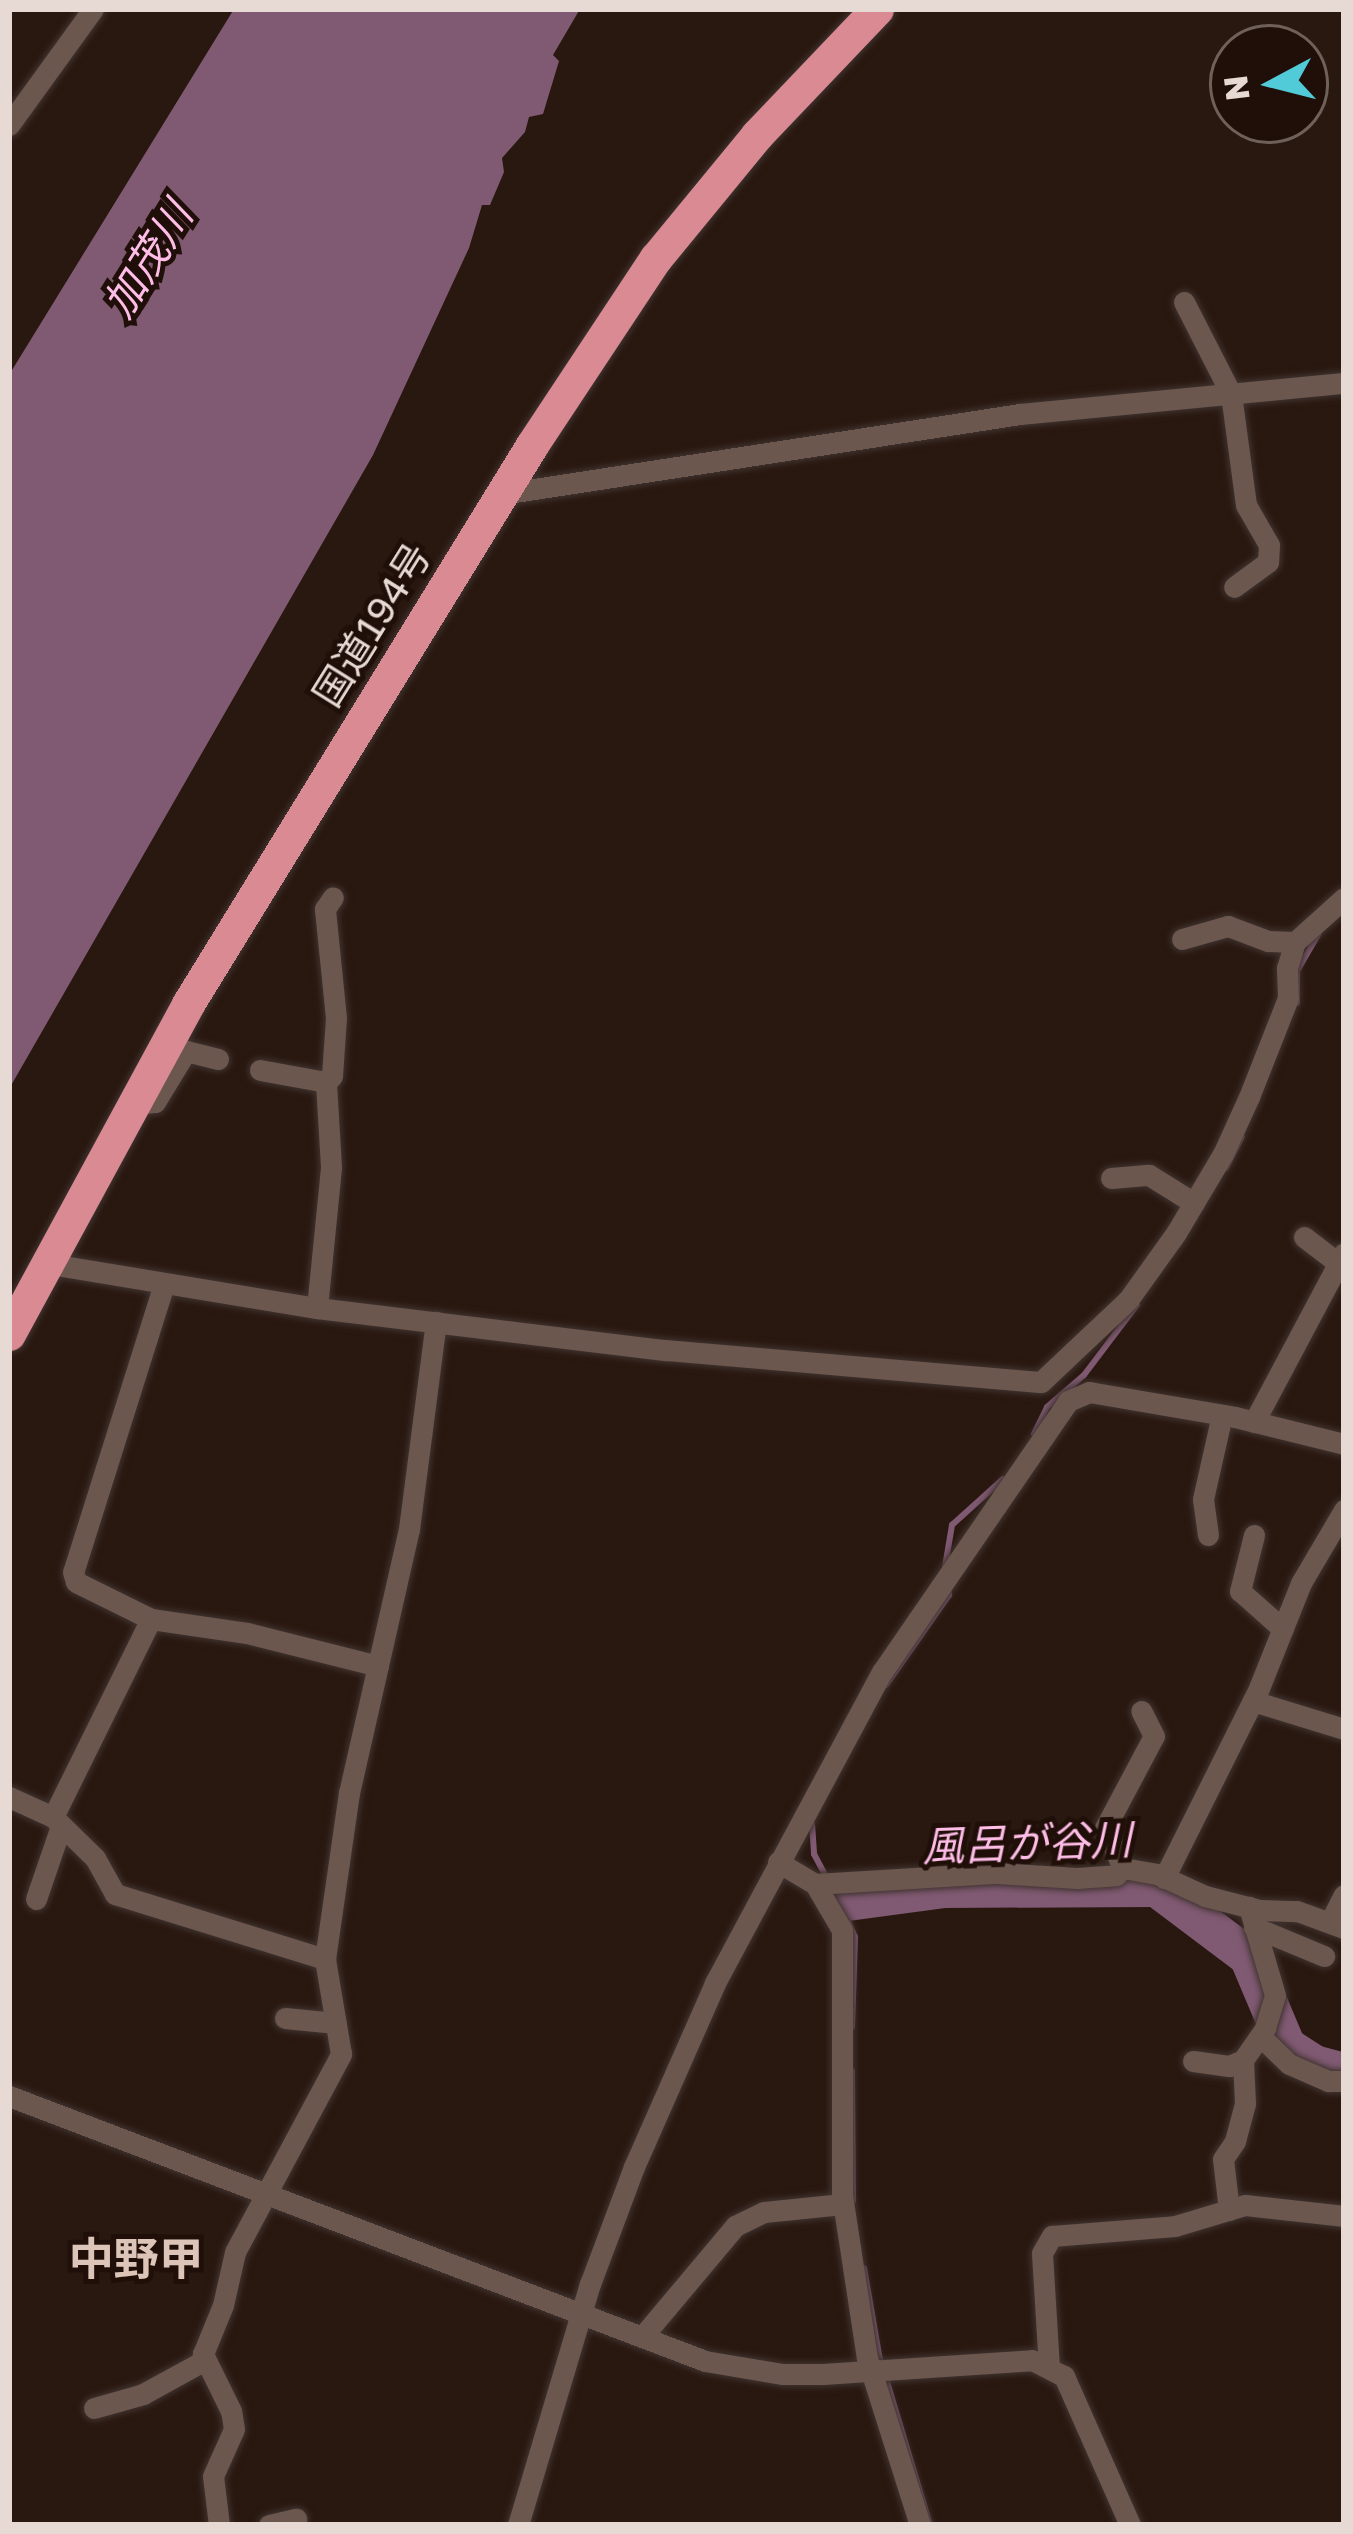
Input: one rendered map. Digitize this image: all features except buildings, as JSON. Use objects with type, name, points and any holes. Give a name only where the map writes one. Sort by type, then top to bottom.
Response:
[{"type":"highway","name":"国道194号","points":[[9,1334],[132,1104],[502,494],[656,257],[757,135],[877,9]]},
{"type":"street","points":[[9,125],[93,9]]},
{"type":"street","points":[[1184,302],[1231,394],[1246,505],[1270,556],[1234,587]]},
{"type":"street","points":[[502,494],[1020,414],[1344,383]]},
{"type":"street","points":[[317,1308],[331,1167],[326,1082],[332,1076],[336,1018],[325,909],[333,897]]},
{"type":"street","points":[[45,1263],[317,1308],[1031,1384],[1052,1377],[1128,1300],[1194,1203],[1223,1154],[1288,998],[1287,968],[1295,942],[1344,898]]},
{"type":"street","points":[[1182,939],[1228,926],[1268,940],[1295,942]]},
{"type":"street","points":[[132,1104],[155,1102],[186,1051],[218,1059]]},
{"type":"street","points":[[260,1070],[326,1082]]},
{"type":"street","points":[[1111,1178],[1148,1175],[1194,1203]]},
{"type":"street","points":[[1254,1422],[1341,1258],[1304,1238]]},
{"type":"street","points":[[164,1284],[73,1572],[76,1582],[151,1619],[248,1633],[378,1666]]},
{"type":"street","points":[[219,2525],[213,2476],[234,2428],[231,2410],[205,2360],[235,2252],[341,2054],[326,1960],[349,1792],[409,1529],[436,1322]]},
{"type":"street","points":[[1052,1377],[1068,1400]]},
{"type":"street","points":[[518,2525],[581,2314],[634,2167],[716,1983],[882,1672],[1068,1400],[1089,1392],[1222,1414],[1344,1444]]},
{"type":"street","points":[[1208,1535],[1203,1499],[1222,1414]]},
{"type":"street","points":[[1163,1878],[1253,1701],[1301,1582],[1344,1510]]},
{"type":"street","points":[[1254,1535],[1240,1591],[1283,1629]]},
{"type":"street","points":[[35,1899],[57,1821],[151,1619]]},
{"type":"street","points":[[1253,1701],[1344,1729]]},
{"type":"street","points":[[1123,1868],[1105,1828],[1154,1736],[1141,1711]]},
{"type":"street","points":[[9,1797],[57,1821],[95,1858],[115,1894],[326,1960]]},
{"type":"street","points":[[778,1862],[815,1884],[837,1918],[845,1946],[840,2023],[843,2204],[872,2371],[920,2525]]},
{"type":"street","points":[[815,1884],[997,1873],[1077,1877],[1116,1874],[1123,1868]]},
{"type":"street","points":[[1123,1868],[1163,1878],[1251,1917],[1324,1957]]},
{"type":"street","points":[[1251,1917],[1297,1911],[1337,1925],[1344,1895]]},
{"type":"street","points":[[1193,2061],[1229,2066],[1243,2060],[1260,2036],[1275,1995],[1251,1917]]},
{"type":"street","points":[[285,2018],[336,2023]]},
{"type":"street","points":[[1260,2036],[1289,2064],[1328,2080],[1344,2081]]},
{"type":"street","points":[[1229,2210],[1223,2159],[1235,2141],[1245,2102],[1243,2060]]},
{"type":"street","points":[[9,2096],[642,2337],[743,2369],[872,2371],[1032,2360],[1064,2376],[1130,2525]]},
{"type":"street","points":[[642,2337],[735,2226],[764,2212],[843,2204]]},
{"type":"street","points":[[1049,2368],[1042,2253],[1052,2236],[1175,2226],[1245,2205],[1344,2216]]},
{"type":"street","points":[[94,2408],[143,2394],[205,2360]]},
{"type":"street","points":[[269,2525],[296,2518]]},
{"type":"water","name":"加茂川","points":[[234,9],[580,9],[553,55],[559,61],[543,114],[529,117],[525,132],[502,158],[504,172],[490,205],[482,205],[469,248],[373,455],[9,1089],[9,375]]},
{"type":"waterway","points":[[1297,1003],[1297,971],[1319,933]]},
{"type":"waterway","points":[[1226,1168],[1242,1137]]},
{"type":"waterway","points":[[1034,1434],[1047,1407],[1084,1375],[1137,1305]]},
{"type":"waterway","points":[[945,1567],[952,1525],[1003,1479]]},
{"type":"waterway","points":[[886,1685],[949,1595],[948,1586]]},
{"type":"waterway","points":[[812,1824],[814,1854],[827,1878]]},
{"type":"waterway","name":"風呂が谷川","points":[[840,1902],[944,1888],[1156,1887],[1248,1956],[1286,2046],[1314,2064],[1344,2072]]},
{"type":"waterway","points":[[834,1890],[855,1937],[852,2027]]},
{"type":"waterway","points":[[852,2071],[853,2201]]},
{"type":"waterway","points":[[864,2268],[879,2355],[930,2525]]},
{"type":"district","name":"中野甲","points":[[136,2259]]}]
